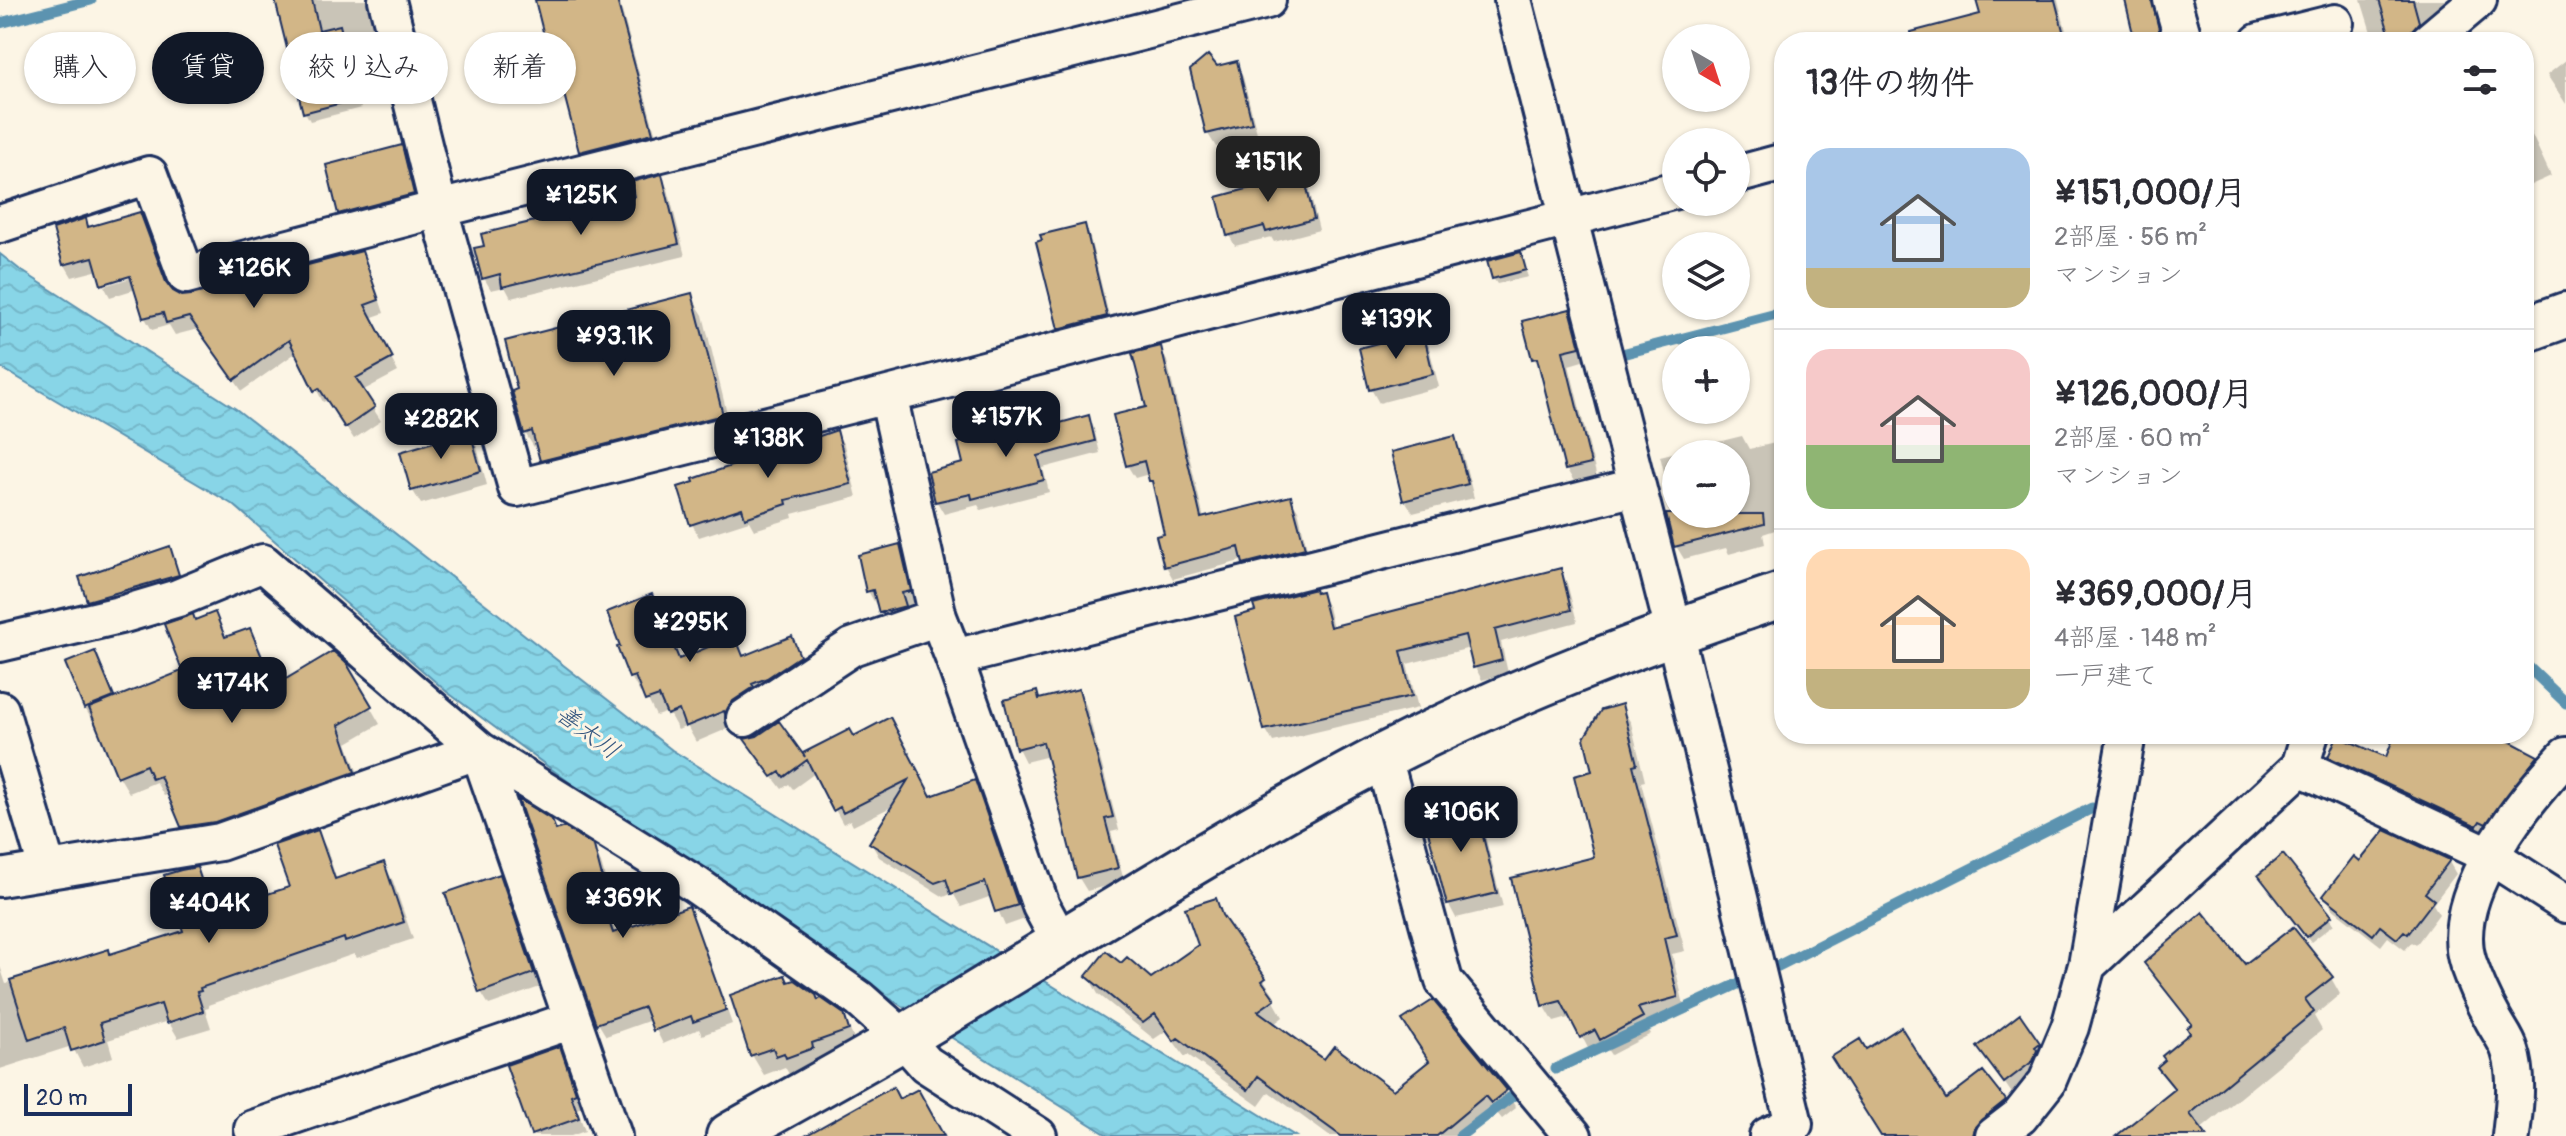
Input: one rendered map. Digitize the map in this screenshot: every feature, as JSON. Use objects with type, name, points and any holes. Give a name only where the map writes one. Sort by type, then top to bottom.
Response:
[{"type":"street","points":[[387,0],[439,209],[517,488],[1662,194]]},
{"type":"street","points":[[0,224],[149,175],[186,275],[1267,0]]},
{"type":"street","points":[[1513,0],[1674,631],[1794,1124],[1768,1136]]},
{"type":"street","points":[[2172,0],[2181,32]]},
{"type":"street","points":[[2440,32],[2478,0]]},
{"type":"street","points":[[2297,32],[2335,22]]},
{"type":"street","points":[[1750,171],[1774,165]]},
{"type":"street","points":[[2534,326],[2566,315]]},
{"type":"street","points":[[888,395],[938,617],[1041,906],[1046,952]]},
{"type":"street","points":[[954,658],[1636,487]]},
{"type":"street","points":[[0,643],[165,602],[263,563],[479,750],[696,885],[909,1035],[926,1064],[1038,1136]]},
{"type":"street","points":[[729,1136],[909,1035],[1241,835],[1383,757],[1524,690],[1674,631],[1774,597]]},
{"type":"street","points":[[745,718],[852,647],[938,617]]},
{"type":"street","points":[[0,710],[47,868]]},
{"type":"street","points":[[1994,1136],[2020,1116],[2047,1082],[2070,1027],[2087,965],[2125,744]]},
{"type":"street","points":[[0,878],[220,842],[479,750]]},
{"type":"street","points":[[479,750],[613,1136]]},
{"type":"street","points":[[2087,965],[2305,751],[2491,856],[2566,904]]},
{"type":"street","points":[[2511,1136],[2516,1099],[2511,1051],[2483,1001],[2467,959],[2466,910],[2491,856],[2532,794],[2566,756]]},
{"type":"street","points":[[1383,757],[1444,981],[1573,1136]]},
{"type":"street","points":[[253,1129],[572,1020]]},
{"type":"water","name":"善太川","points":[[0,254],[236,409],[672,750],[1295,1136],[1109,1136],[909,1011],[627,825],[447,692],[235,506],[0,367]]},
{"type":"building","points":[[275,0],[312,0],[319,30],[340,25],[342,32],[283,32]]},
{"type":"building","points":[[535,0],[617,0],[653,133],[579,152],[567,104],[576,104],[576,32],[543,32]]},
{"type":"building","points":[[1976,0],[2055,0],[2063,32],[1911,32],[1980,14]]},
{"type":"building","points":[[2125,0],[2152,0],[2160,32],[2133,32]]},
{"type":"building","points":[[2379,0],[2413,0],[2419,22],[2411,32],[2389,32]]},
{"type":"building","points":[[1208,55],[1217,66],[1237,61],[1252,123],[1206,134],[1190,70]]},
{"type":"building","points":[[301,104],[338,104],[303,113]]},
{"type":"building","points":[[402,145],[414,194],[338,214],[326,165]]},
{"type":"building","points":[[1302,167],[1314,219],[1266,232],[1264,226],[1227,236],[1217,197],[1254,187],[1252,179]]},
{"type":"building","points":[[662,174],[679,244],[502,287],[500,274],[482,279],[474,248],[484,246],[481,234],[634,197],[631,182]]},
{"type":"building","points":[[140,212],[166,282],[182,296],[362,251],[379,300],[365,305],[393,358],[356,378],[375,407],[345,428],[319,388],[314,391],[289,340],[234,380],[189,317],[166,323],[163,313],[143,318],[130,276],[101,285],[93,257],[63,265],[53,229],[86,218],[88,227]]},
{"type":"building","points":[[1085,224],[1107,316],[1058,329],[1036,242],[1042,240],[1040,235]]},
{"type":"building","points":[[1521,252],[1526,270],[1492,279],[1487,261]]},
{"type":"building","points":[[692,293],[723,415],[540,461],[532,431],[524,434],[512,391],[517,389],[505,341]]},
{"type":"building","points":[[1570,309],[1580,347],[1563,351],[1591,464],[1565,470],[1537,358],[1532,359],[1522,321]]},
{"type":"building","points":[[1423,331],[1433,374],[1369,390],[1359,348]]},
{"type":"building","points":[[1161,346],[1201,518],[1291,496],[1305,548],[1243,564],[1239,547],[1164,567],[1156,536],[1164,534],[1152,481],[1149,481],[1144,461],[1126,466],[1113,415],[1146,407],[1132,353]]},
{"type":"building","points":[[1089,415],[1095,441],[1038,456],[1044,480],[972,499],[971,494],[935,502],[928,472],[963,463],[958,443],[1030,425],[1031,431]]},
{"type":"building","points":[[837,430],[851,484],[786,500],[787,504],[745,518],[742,508],[690,525],[678,487],[694,482],[693,479]]},
{"type":"building","points":[[470,431],[481,471],[411,491],[400,452]]},
{"type":"building","points":[[1455,436],[1468,484],[1403,501],[1391,452]]},
{"type":"building","points":[[1750,514],[1763,514],[1764,524],[1750,528]]},
{"type":"building","points":[[1669,528],[1748,528],[1674,547]]},
{"type":"building","points":[[900,544],[911,591],[902,593],[906,606],[879,613],[873,590],[866,592],[858,555]]},
{"type":"building","points":[[170,546],[179,575],[87,601],[79,577]]},
{"type":"building","points":[[1561,568],[1571,610],[1495,630],[1502,660],[1473,668],[1465,635],[1401,651],[1412,696],[1264,730],[1235,617],[1255,611],[1253,605],[1315,589],[1316,593],[1321,592],[1330,627]]},
{"type":"building","points":[[652,594],[679,659],[735,636],[743,656],[792,636],[800,656],[752,684],[754,687],[733,701],[725,714],[724,711],[685,727],[679,710],[667,715],[659,696],[645,701],[635,676],[629,678],[607,612]]},
{"type":"building","points":[[215,612],[225,637],[250,628],[274,686],[333,651],[347,664],[372,706],[339,725],[355,772],[215,822],[181,827],[160,776],[152,779],[146,765],[117,777],[89,708],[182,671],[164,624],[193,614],[195,620]]},
{"type":"building","points":[[95,651],[114,697],[84,709],[65,663]]},
{"type":"building","points":[[1079,689],[1113,817],[1105,819],[1118,868],[1077,878],[1043,742],[1016,749],[1004,700],[1037,691],[1039,699]]},
{"type":"building","points":[[1622,704],[1637,764],[1633,765],[1677,935],[1664,938],[1678,997],[1638,1008],[1643,1017],[1600,1040],[1595,1030],[1580,1038],[1561,1001],[1542,1006],[1511,878],[1594,857],[1574,776],[1592,771],[1584,738],[1601,710]]},
{"type":"building","points":[[890,717],[931,796],[975,780],[1018,905],[995,912],[985,882],[951,894],[946,879],[935,883],[869,843],[908,780],[843,813],[840,807],[833,811],[807,760],[784,777],[780,772],[772,777],[744,739],[757,736],[779,721],[805,757],[803,753],[850,729],[854,736]]},
{"type":"building","points":[[2334,744],[2356,744],[2386,757],[2391,744],[2515,744],[2538,756],[2486,824],[2480,821],[2477,826],[2328,757]]},
{"type":"building","points":[[518,799],[552,820],[556,830],[564,827],[594,846],[602,877],[595,880],[613,933],[689,906],[726,1010],[693,1022],[691,1016],[653,1031],[644,1007],[596,1024]]},
{"type":"building","points":[[1475,804],[1497,893],[1447,905],[1424,816]]},
{"type":"building","points":[[318,830],[335,879],[384,862],[404,922],[345,942],[344,938],[200,988],[201,991],[197,992],[203,1011],[167,1023],[161,1004],[100,1023],[105,1040],[71,1051],[64,1028],[29,1040],[10,980],[109,949],[110,954],[183,931],[164,875],[197,867],[212,912],[289,887],[274,845]]},
{"type":"building","points":[[2385,830],[2450,860],[2425,893],[2434,900],[2408,934],[2404,931],[2397,939],[2380,926],[2373,935],[2323,896],[2354,856],[2360,861]]},
{"type":"building","points":[[2283,854],[2332,916],[2306,937],[2258,875]]},
{"type":"building","points":[[500,874],[534,973],[479,993],[445,893]]},
{"type":"building","points":[[1216,898],[1222,915],[1266,978],[1262,981],[1275,999],[1258,1011],[1324,1059],[1334,1046],[1393,1090],[1429,1061],[1402,1020],[1433,1000],[1507,1090],[1491,1103],[1485,1096],[1437,1136],[1341,1136],[1258,1076],[1248,1090],[1178,1038],[1174,1041],[1155,1014],[1143,1023],[1086,976],[1106,951],[1121,963],[1127,957],[1151,978],[1198,945],[1185,908]]},
{"type":"building","points":[[2203,912],[2245,964],[2293,927],[2333,977],[2305,999],[2314,1012],[2190,1114],[2207,1136],[2116,1136],[2175,1089],[2157,1067],[2165,1060],[2162,1056],[2190,1033],[2187,1028],[2192,1024],[2144,963]]},
{"type":"building","points":[[785,975],[788,982],[795,980],[816,995],[818,1000],[821,998],[844,1014],[849,1030],[812,1043],[813,1048],[786,1058],[784,1053],[776,1056],[773,1048],[750,1056],[730,995]]},
{"type":"building","points":[[2020,1014],[2040,1043],[2035,1047],[2037,1050],[2033,1061],[2004,1083],[1977,1047]]},
{"type":"building","points":[[1901,1027],[1946,1099],[1983,1071],[2006,1100],[1981,1120],[1973,1136],[1881,1136],[1831,1057],[1860,1039],[1866,1049]]},
{"type":"building","points":[[560,1046],[576,1093],[571,1095],[579,1118],[531,1135],[506,1065]]},
{"type":"building","points":[[893,1087],[899,1099],[918,1089],[944,1136],[805,1136]]},
{"type":"waterway","points":[[0,23],[91,0]]},
{"type":"waterway","points":[[1620,362],[1618,355],[1774,315]]},
{"type":"waterway","points":[[2534,673],[2566,703]]},
{"type":"waterway","points":[[1778,966],[2092,808]]},
{"type":"waterway","points":[[1555,1069],[1744,981]]},
{"type":"waterway","points":[[1460,1136],[1523,1088]]}]
